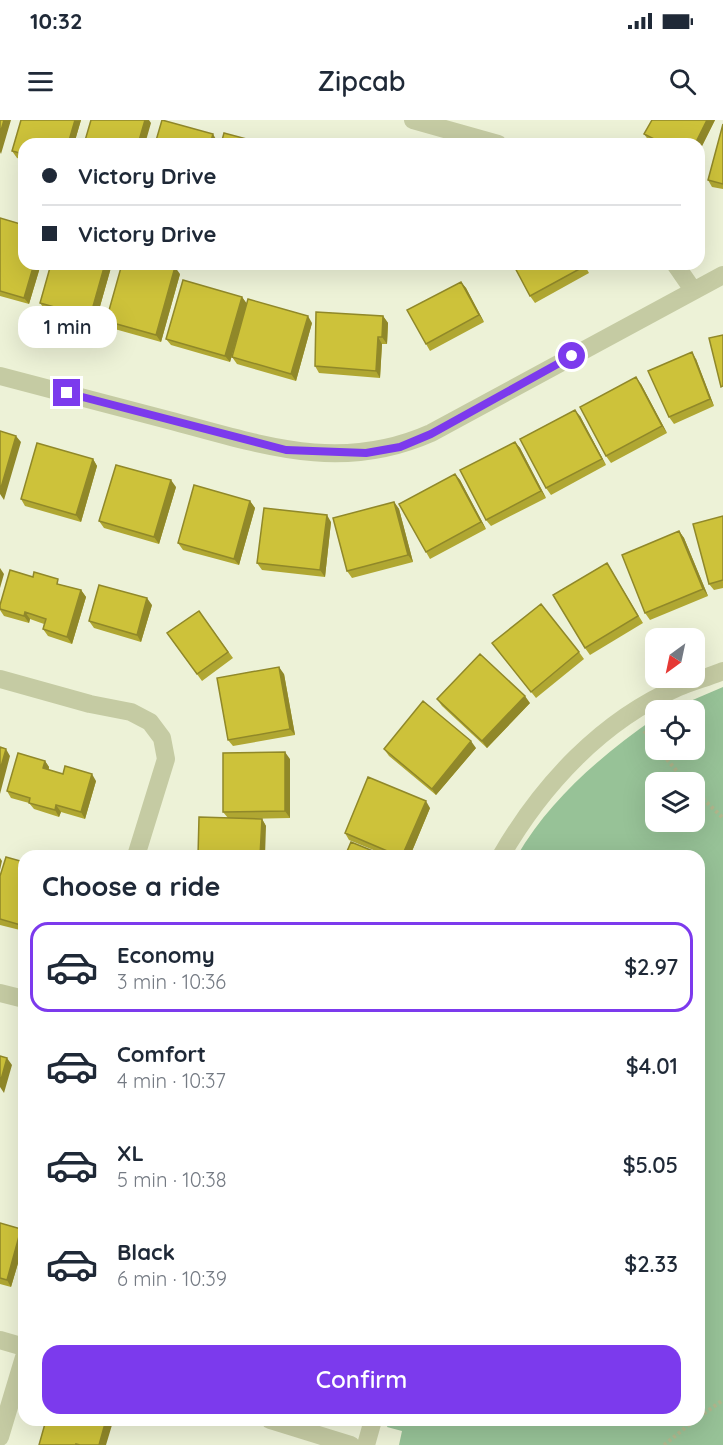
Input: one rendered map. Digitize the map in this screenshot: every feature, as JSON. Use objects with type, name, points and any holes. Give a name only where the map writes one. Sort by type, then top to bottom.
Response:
[{"type":"street","points":[[413,120],[477,138]]},
{"type":"street","points":[[679,270],[693,290]]},
{"type":"street","points":[[0,376],[276,448],[320,453],[366,453],[400,447],[431,434],[723,275]]},
{"type":"street","points":[[505,850],[534,805],[587,747],[630,714],[679,687],[723,671]]},
{"type":"street","points":[[0,679],[90,704],[131,712],[150,722],[162,738],[166,759],[137,850]]},
{"type":"street","points":[[0,993],[18,998]]},
{"type":"street","points":[[0,1340],[18,1345]]},
{"type":"street","points":[[0,1437],[18,1377]]},
{"type":"street","points":[[289,1426],[351,1445]]},
{"type":"street","points":[[366,1445],[371,1426]]},
{"type":"path","points":[[667,760],[678,772]]},
{"type":"path","points":[[705,801],[723,818]]},
{"type":"path","points":[[705,1413],[723,1400]]},
{"type":"path","points":[[664,1445],[688,1426]]},
{"type":"green space","points":[[723,687],[723,1445],[399,1445],[402,1431],[387,1426],[705,1426],[705,850],[521,850],[561,797],[616,747],[645,725],[645,760],[705,760],[705,700],[693,700]]},
{"type":"building","points":[[0,120],[4,120],[0,134]]},
{"type":"building","points":[[21,120],[75,120],[70,138],[18,138],[18,152],[12,151]]},
{"type":"building","points":[[91,120],[145,120],[140,138],[86,138]]},
{"type":"building","points":[[162,120],[213,134],[212,138],[157,138]]},
{"type":"building","points":[[652,120],[707,120],[698,138],[652,138],[644,134]]},
{"type":"building","points":[[723,124],[723,184],[708,180]]},
{"type":"building","points":[[224,133],[243,138],[223,138]]},
{"type":"building","points":[[0,218],[18,223],[18,270],[32,270],[24,298],[0,291]]},
{"type":"building","points":[[49,270],[103,270],[90,317],[40,303]]},
{"type":"building","points":[[120,270],[174,270],[156,335],[106,321]]},
{"type":"building","points":[[516,270],[578,270],[530,296]]},
{"type":"building","points":[[183,280],[242,297],[225,356],[166,339]]},
{"type":"building","points":[[461,282],[479,315],[426,344],[407,310]]},
{"type":"building","points":[[248,299],[308,316],[291,374],[232,357]]},
{"type":"building","points":[[316,312],[383,316],[382,337],[378,337],[376,371],[315,366]]},
{"type":"building","points":[[723,335],[723,386],[721,387],[709,338]]},
{"type":"building","points":[[692,352],[710,399],[669,417],[648,371]]},
{"type":"building","points":[[636,377],[662,426],[606,456],[580,407]]},
{"type":"building","points":[[575,410],[602,459],[546,488],[520,439]]},
{"type":"building","points":[[0,431],[16,436],[0,491]]},
{"type":"building","points":[[515,442],[541,491],[486,520],[460,470]]},
{"type":"building","points":[[37,443],[93,459],[76,515],[21,499]]},
{"type":"building","points":[[116,465],[171,480],[154,537],[99,521]]},
{"type":"building","points":[[455,474],[481,522],[426,552],[399,504]]},
{"type":"building","points":[[194,485],[250,501],[234,559],[178,543]]},
{"type":"building","points":[[394,502],[408,555],[347,571],[333,518]]},
{"type":"building","points":[[264,508],[327,515],[320,570],[257,563]]},
{"type":"building","points":[[723,516],[723,580],[709,584],[693,524]]},
{"type":"building","points":[[679,531],[703,589],[645,613],[622,555]]},
{"type":"building","points":[[607,563],[638,616],[585,648],[553,595]]},
{"type":"building","points":[[10,570],[33,577],[34,572],[58,579],[57,584],[81,590],[67,637],[43,629],[46,619],[25,612],[24,616],[0,609]]},
{"type":"building","points":[[99,585],[147,598],[137,635],[89,621]]},
{"type":"building","points":[[541,604],[579,652],[531,692],[492,643]]},
{"type":"building","points":[[199,611],[228,652],[197,674],[167,633]]},
{"type":"building","points":[[480,654],[525,696],[482,741],[437,699]]},
{"type":"building","points":[[279,667],[290,729],[228,740],[217,678]]},
{"type":"building","points":[[423,701],[471,741],[432,789],[384,749]]},
{"type":"building","points":[[0,747],[6,749],[0,770]]},
{"type":"building","points":[[285,752],[285,811],[223,812],[223,753]]},
{"type":"building","points":[[18,753],[45,761],[43,768],[63,774],[65,766],[92,774],[81,812],[56,805],[55,810],[29,803],[30,798],[7,791]]},
{"type":"building","points":[[368,777],[426,801],[405,850],[385,850],[345,833]]},
{"type":"building","points":[[199,817],[262,819],[260,850],[198,850]]},
{"type":"building","points":[[351,842],[370,850],[348,850]]},
{"type":"building","points":[[6,857],[18,860],[18,924],[0,919],[0,876]]},
{"type":"building","points":[[0,1056],[7,1058],[0,1083]]},
{"type":"building","points":[[0,1223],[18,1228],[18,1240],[7,1280],[0,1278]]},
{"type":"building","points":[[44,1426],[104,1426],[99,1445],[39,1445]]},
{"type":"route","points":[[67,393],[286,450],[366,453],[400,447],[431,434],[572,356]]}]
